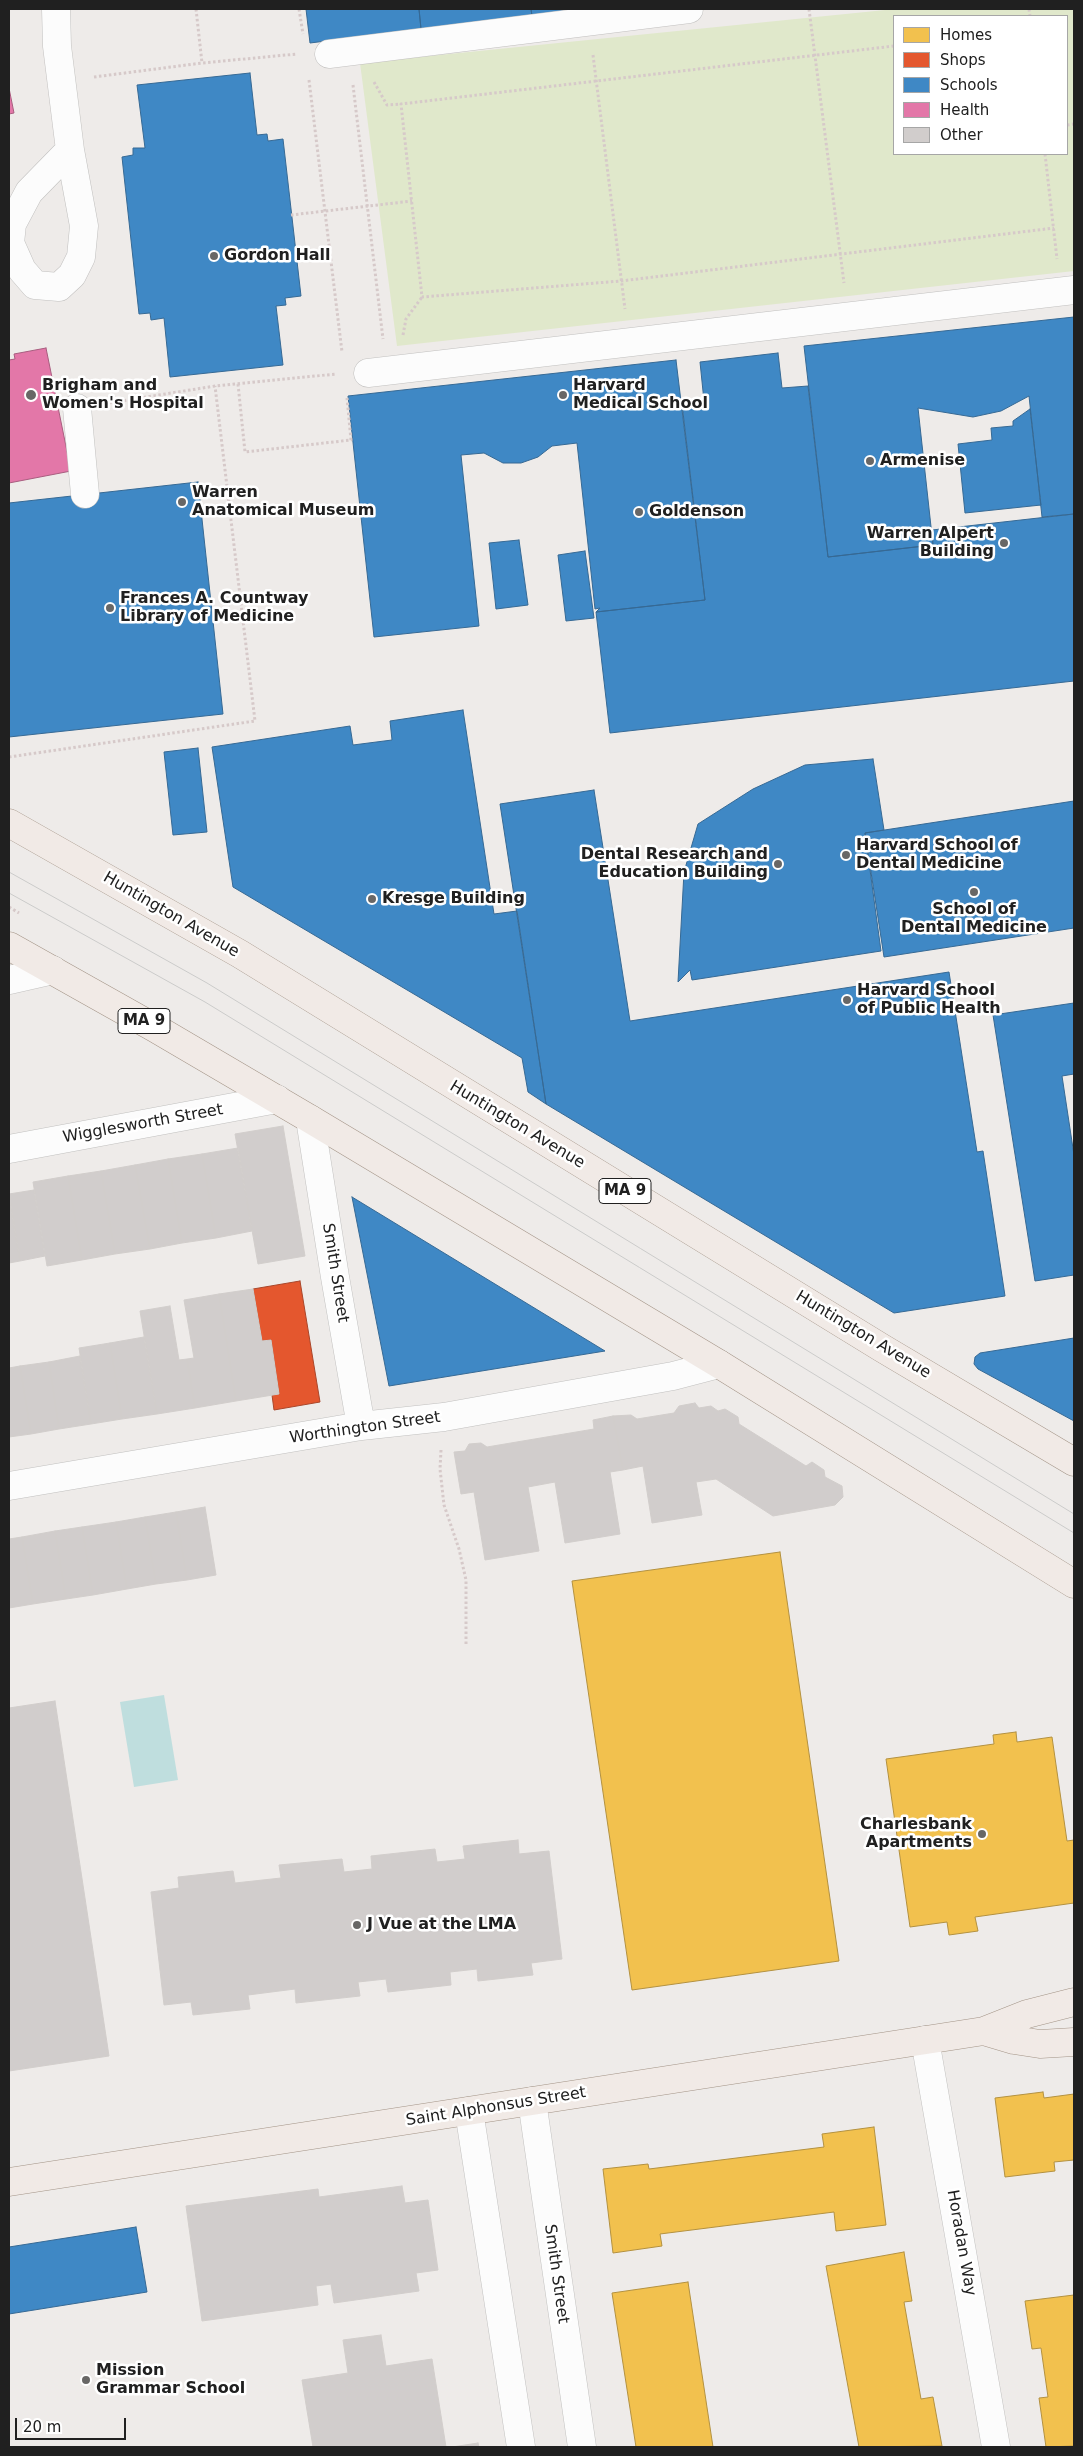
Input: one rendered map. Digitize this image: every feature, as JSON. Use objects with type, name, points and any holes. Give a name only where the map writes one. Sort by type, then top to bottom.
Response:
[{"type":"main road","name":"Huntington Avenue","points":[[9,823],[240,954],[882,1348],[1074,1462]]},
{"type":"main road","name":"MA 9","points":[[9,946],[277,1099],[719,1364],[1074,1584]]},
{"type":"main road","name":"Saint Alphonsus Street","points":[[9,2182],[984,2031],[1027,2014],[1074,2002]]},
{"type":"main road","name":"Saint Alphonsus Street","points":[[984,2031],[1032,2043],[1074,2042]]},
{"type":"street","points":[[56,9],[70,150]]},
{"type":"street","points":[[328,53],[690,9]]},
{"type":"street","points":[[366,372],[1074,290]]},
{"type":"street","points":[[77,408],[85,494]]},
{"type":"street","points":[[9,980],[53,970]]},
{"type":"street","name":"Wigglesworth Street","points":[[9,1148],[277,1099]]},
{"type":"street","name":"Smith Street","points":[[310,1119],[361,1426]]},
{"type":"street","name":"Worthington Street","points":[[9,1486],[361,1426],[444,1417],[673,1376],[719,1364]]},
{"type":"street","name":"Horadan Way","points":[[925,2040],[996,2447]]},
{"type":"street","name":"Smith Street","points":[[532,2102],[582,2447]]},
{"type":"street","points":[[470,2111],[521,2447]]},
{"type":"path","points":[[196,9],[202,63]]},
{"type":"path","points":[[809,9],[848,316]]},
{"type":"path","points":[[588,22],[630,342]]},
{"type":"path","points":[[373,80],[376,89],[387,105],[893,46]]},
{"type":"path","points":[[62,82],[202,63],[328,53],[367,206],[366,372],[215,386],[77,408]]},
{"type":"path","points":[[308,73],[342,354]]},
{"type":"path","points":[[400,104],[422,297],[406,319],[403,331]]},
{"type":"path","points":[[1045,155],[1056,246]]},
{"type":"path","points":[[291,215],[412,201]]},
{"type":"path","points":[[422,297],[621,281],[1054,228]]},
{"type":"path","points":[[238,384],[245,452],[351,440],[346,392]]},
{"type":"path","points":[[9,757],[254,721],[215,386]]},
{"type":"path","points":[[444,1417],[440,1469],[444,1505],[459,1549],[466,1580],[466,1646]]},
{"type":"green space","points":[[895,9],[1074,9],[1074,271],[397,346],[360,63]]},
{"type":"water","points":[[164,1695],[178,1780],[134,1787],[120,1702]]},
{"type":"building: Homes","points":[[780,1552],[839,1961],[632,1990],[572,1581]]},
{"type":"building: Homes","name":"Charlesbank Apartments","points":[[1016,1732],[1017,1742],[1052,1737],[1067,1841],[1074,1840],[1074,1903],[975,1917],[978,1931],[949,1935],[947,1922],[910,1927],[886,1759],[994,1744],[993,1735]]},
{"type":"building: Homes","points":[[1043,2092],[1044,2098],[1074,2094],[1074,2160],[1054,2162],[1055,2171],[1005,2177],[995,2098]]},
{"type":"building: Homes","points":[[874,2127],[886,2225],[836,2231],[834,2212],[660,2234],[662,2246],[613,2253],[603,2169],[648,2164],[649,2169],[824,2147],[822,2134]]},
{"type":"building: Homes","points":[[904,2252],[912,2301],[904,2302],[921,2399],[933,2397],[942,2446],[859,2447],[826,2266]]},
{"type":"building: Homes","points":[[688,2282],[713,2447],[636,2447],[612,2293]]},
{"type":"building: Homes","points":[[1074,2295],[1074,2446],[1046,2447],[1039,2398],[1048,2397],[1041,2348],[1032,2349],[1025,2301]]},
{"type":"building: Shops","points":[[300,1281],[320,1402],[274,1410],[272,1395],[279,1394],[271,1340],[262,1341],[253,1289]]},
{"type":"building: Schools","points":[[306,9],[419,9],[421,29],[310,43]]},
{"type":"building: Schools","points":[[419,9],[531,9],[532,16],[421,29]]},
{"type":"building: Schools","points":[[531,9],[592,9],[532,16]]},
{"type":"building: Schools","name":"Gordon Hall","points":[[250,73],[257,135],[267,134],[268,141],[283,139],[301,296],[285,298],[286,305],[276,306],[283,365],[170,377],[164,318],[151,320],[150,313],[139,314],[122,157],[133,155],[133,148],[145,148],[137,85]]},
{"type":"building: Schools","name":"Armenise","points":[[1074,317],[1074,514],[1042,517],[1029,396],[1001,411],[973,417],[918,408],[933,545],[828,557],[804,346]]},
{"type":"building: Schools","name":"Warren Alpert Building","points":[[778,353],[782,388],[808,386],[828,557],[933,545],[932,530],[1074,514],[1074,681],[610,733],[596,612],[705,600],[682,404],[704,401],[700,362]]},
{"type":"building: Schools","name":"Goldenson","points":[[676,360],[705,600],[596,612],[600,608],[595,609],[577,443],[552,446],[538,457],[521,463],[503,463],[484,453],[461,455],[479,626],[374,637],[348,396]]},
{"type":"building: Schools","points":[[1030,409],[1041,505],[965,513],[958,444],[992,440],[991,428],[1013,426],[1013,421]]},
{"type":"building: Schools","name":"Frances A. Countway Library of Medicine","points":[[198,482],[223,714],[9,737],[9,503]]},
{"type":"building: Schools","points":[[519,540],[528,605],[496,609],[489,543]]},
{"type":"building: Schools","points":[[585,551],[594,618],[566,621],[558,555]]},
{"type":"building: Schools","name":"Kresge Building","points":[[463,710],[494,914],[517,911],[546,1104],[528,1092],[522,1058],[233,887],[212,747],[350,726],[353,745],[392,740],[390,721]]},
{"type":"building: Schools","points":[[198,748],[207,832],[173,835],[164,752]]},
{"type":"building: Schools","name":"Dental Research and Education Building","points":[[873,759],[884,830],[865,833],[881,951],[692,980],[690,970],[678,982],[684,872],[698,824],[753,789],[805,765]]},
{"type":"building: Schools","name":"Harvard School of Public Health","points":[[594,790],[630,1021],[949,972],[977,1152],[983,1151],[1005,1296],[894,1313],[546,1104],[500,804]]},
{"type":"building: Schools","name":"School of Dental Medicine","points":[[1074,801],[1074,928],[884,957],[865,833]]},
{"type":"building: Schools","points":[[1074,1003],[1074,1074],[1062,1076],[1074,1155],[1074,1275],[1035,1281],[993,1015]]},
{"type":"building: Schools","points":[[352,1197],[605,1351],[389,1386]]},
{"type":"building: Schools","points":[[1074,1338],[1074,1421],[978,1369],[974,1364],[975,1357],[980,1353]]},
{"type":"building: Schools","points":[[136,2227],[147,2292],[9,2314],[9,2247]]},
{"type":"building: Health","points":[[9,88],[14,113],[9,114]]},
{"type":"building: Health","name":"Brigham and Women's Hospital","points":[[46,348],[71,471],[9,483],[9,360],[15,359],[14,354]]},
{"type":"building: Other","points":[[283,1126],[305,1256],[258,1264],[235,1134]]},
{"type":"building: Other","points":[[238,1148],[252,1231],[216,1238],[202,1154]]},
{"type":"building: Other","points":[[202,1154],[216,1238],[182,1243],[168,1159]]},
{"type":"building: Other","points":[[168,1159],[182,1243],[150,1249],[135,1165]]},
{"type":"building: Other","points":[[135,1165],[150,1249],[115,1254],[101,1171]]},
{"type":"building: Other","points":[[101,1171],[115,1254],[82,1260],[68,1176]]},
{"type":"building: Other","points":[[68,1176],[82,1260],[47,1266],[33,1182]]},
{"type":"building: Other","points":[[34,1190],[45,1256],[20,1261],[9,1194]]},
{"type":"building: Other","points":[[9,1196],[20,1261],[9,1263]]},
{"type":"building: Other","points":[[253,1289],[262,1341],[271,1340],[279,1394],[236,1401],[219,1294]]},
{"type":"building: Other","points":[[219,1294],[236,1401],[195,1408],[187,1359],[194,1358],[184,1300]]},
{"type":"building: Other","points":[[170,1306],[179,1360],[187,1359],[195,1408],[157,1414],[140,1311]]},
{"type":"building: Other","points":[[144,1337],[157,1414],[122,1419],[110,1343]]},
{"type":"building: Other","points":[[110,1343],[122,1419],[91,1424],[79,1348]]},
{"type":"building: Other","points":[[80,1356],[91,1424],[59,1429],[49,1362]]},
{"type":"building: Other","points":[[49,1362],[59,1429],[31,1434],[20,1366]]},
{"type":"building: Other","points":[[20,1366],[31,1434],[9,1437],[9,1368]]},
{"type":"building: Other","points":[[695,1403],[699,1408],[711,1406],[718,1411],[725,1409],[738,1417],[739,1424],[806,1466],[812,1462],[824,1470],[825,1477],[842,1486],[843,1497],[835,1505],[773,1516],[716,1479],[696,1482],[702,1515],[652,1523],[643,1466],[623,1470],[613,1416],[631,1415],[637,1419],[674,1413],[679,1406]]},
{"type":"building: Other","points":[[613,1416],[623,1470],[610,1472],[620,1534],[565,1543],[555,1482],[528,1487],[539,1551],[485,1560],[474,1492],[461,1494],[454,1452],[465,1451],[469,1444],[481,1443],[487,1447],[594,1429],[593,1420]]},
{"type":"building: Other","points":[[205,1507],[216,1575],[187,1580],[176,1512]]},
{"type":"building: Other","points":[[176,1512],[187,1580],[156,1584],[145,1517]]},
{"type":"building: Other","points":[[145,1517],[156,1584],[127,1589],[116,1522]]},
{"type":"building: Other","points":[[116,1522],[127,1589],[93,1595],[82,1527]]},
{"type":"building: Other","points":[[82,1527],[93,1595],[66,1599],[55,1531]]},
{"type":"building: Other","points":[[55,1531],[66,1599],[33,1604],[22,1537]]},
{"type":"building: Other","points":[[22,1537],[33,1604],[9,1608],[9,1539]]},
{"type":"building: Other","points":[[55,1701],[109,2056],[9,2071],[9,1708]]},
{"type":"building: Other","name":"J Vue at the LMA","points":[[518,1840],[519,1854],[549,1851],[562,1959],[531,1963],[533,1975],[478,1981],[477,1969],[450,1972],[451,1985],[388,1992],[386,1979],[358,1982],[360,1996],[296,2003],[295,1989],[248,1995],[250,2009],[193,2015],[191,2002],[164,2005],[151,1892],[179,1888],[178,1877],[233,1871],[235,1883],[281,1878],[279,1865],[342,1859],[344,1872],[372,1869],[371,1856],[435,1849],[437,1862],[465,1859],[463,1846]]},
{"type":"building: Other","points":[[402,2186],[405,2203],[428,2200],[438,2270],[416,2273],[419,2291],[334,2303],[331,2284],[316,2286],[318,2305],[202,2321],[186,2206],[318,2189],[319,2197]]},
{"type":"building: Other","points":[[381,2335],[386,2366],[432,2359],[446,2447],[313,2447],[302,2380],[348,2373],[343,2340]]},
{"type":"building: Other","points":[[478,2443],[479,2447],[452,2447]]},
{"type":"tram line","points":[[9,872],[207,983],[1074,1514]]},
{"type":"tram line","points":[[9,893],[205,1002],[1074,1533]]},
{"type":"place","name":"Gordon Hall","points":[[214,256]]},
{"type":"place","name":"Brigham and Women's Hospital","points":[[31,395]]},
{"type":"place","name":"Harvard Medical School","points":[[563,395]]},
{"type":"place","name":"Armenise","points":[[870,461]]},
{"type":"place","name":"Warren Anatomical Museum","points":[[182,502]]},
{"type":"place","name":"Goldenson","points":[[639,512]]},
{"type":"place","name":"Warren Alpert Building","points":[[1004,543]]},
{"type":"place","name":"Frances A. Countway Library of Medicine","points":[[110,608]]},
{"type":"place","name":"Harvard School of Dental Medicine","points":[[846,855]]},
{"type":"place","name":"Dental Research and Education Building","points":[[778,864]]},
{"type":"place","name":"School of Dental Medicine","points":[[974,892]]},
{"type":"place","name":"Kresge Building","points":[[372,899]]},
{"type":"place","name":"Harvard School of Public Health","points":[[847,1000]]},
{"type":"place","name":"Charlesbank Apartments","points":[[982,1834]]},
{"type":"place","name":"J Vue at the LMA","points":[[357,1925]]},
{"type":"place","name":"Mission Grammar School","points":[[86,2380]]}]
